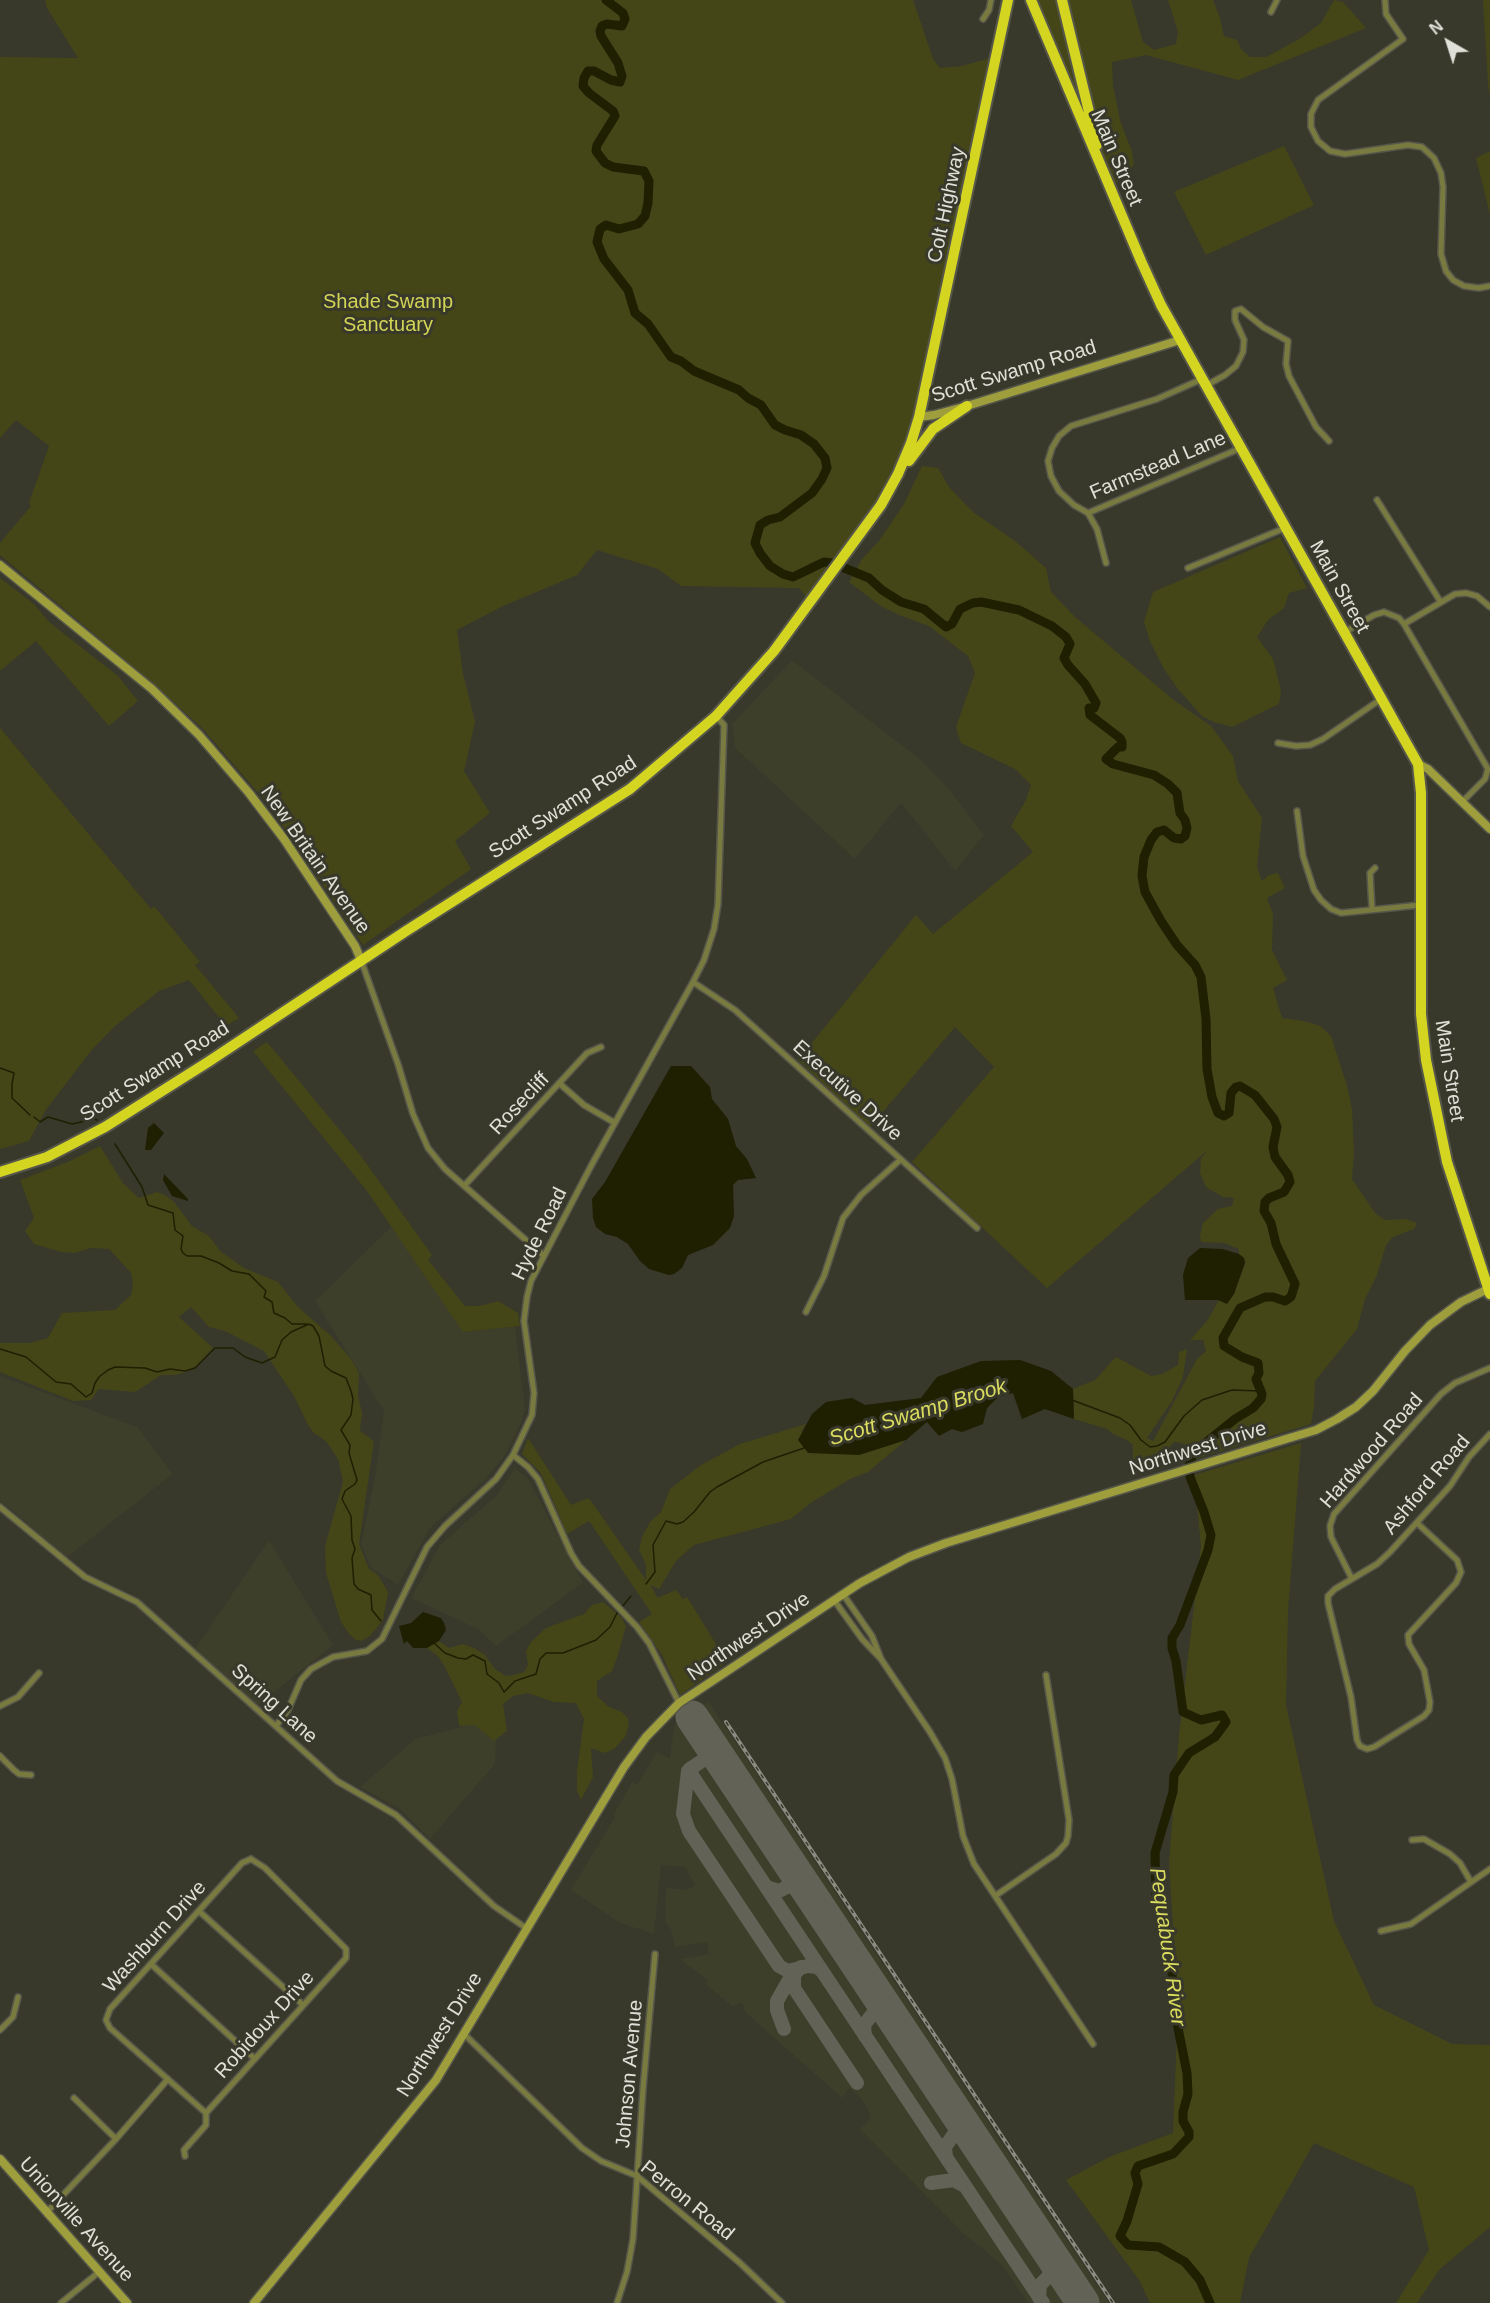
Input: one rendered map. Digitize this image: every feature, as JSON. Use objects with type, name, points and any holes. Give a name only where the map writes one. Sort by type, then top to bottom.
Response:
[{"type":"highway","name":"Colt Highway","points":[[919,417],[1008,0]]},
{"type":"highway","name":"Main Street","points":[[1031,0],[1152,286],[1418,764],[1421,795],[1421,1014],[1426,1060],[1447,1162],[1489,1290]]},
{"type":"highway","points":[[1062,0],[1109,186]]},
{"type":"highway","points":[[890,489],[926,436],[940,422],[967,406]]},
{"type":"highway","name":"Scott Swamp Road","points":[[0,1172],[47,1157],[105,1127],[208,1062],[361,960],[630,789],[716,716],[774,651],[844,558],[890,489],[905,458],[919,417]]},
{"type":"main road","name":"Scott Swamp Road","points":[[919,417],[967,406],[1180,340]]},
{"type":"main road","name":"New Britain Avenue","points":[[0,565],[152,689],[198,735],[249,793],[284,839],[355,946],[361,960]]},
{"type":"main road","points":[[1418,764],[1428,769],[1490,829]]},
{"type":"main road","name":"Northwest Drive","points":[[255,2303],[423,2098],[440,2074],[624,1767],[646,1737],[679,1703],[843,1594],[894,1564],[938,1546],[1326,1425],[1347,1414],[1365,1399],[1430,1325],[1461,1302],[1489,1290]]},
{"type":"main road","name":"Unionville Avenue","points":[[0,2159],[127,2303]]},
{"type":"street","points":[[983,19],[989,10],[991,0]]},
{"type":"street","points":[[1271,12],[1277,0]]},
{"type":"street","points":[[1386,0],[1386,14],[1403,39],[1318,100],[1311,114],[1311,127],[1318,141],[1330,151],[1345,154],[1408,145],[1422,147],[1434,158],[1441,173],[1443,188],[1441,254],[1446,271],[1453,280],[1464,286],[1479,288],[1490,286]]},
{"type":"street","name":"Farmstead Lane","points":[[1106,563],[1097,529],[1088,513],[1074,505],[1059,491],[1051,476],[1048,460],[1052,448],[1059,436],[1071,426],[1225,375],[1236,366],[1243,352],[1244,340],[1235,320],[1235,312],[1241,309],[1263,327],[1288,341],[1286,364],[1289,376],[1316,427],[1329,441]]},
{"type":"street","name":"Farmstead Lane","points":[[1088,513],[1241,448]]},
{"type":"street","points":[[1377,500],[1440,601]]},
{"type":"street","points":[[1188,568],[1285,528]]},
{"type":"street","points":[[1404,624],[1455,594],[1466,593],[1477,596],[1490,607]]},
{"type":"street","points":[[1345,632],[1374,615],[1384,612],[1399,618],[1404,624],[1488,769],[1485,779],[1462,802]]},
{"type":"street","points":[[1278,743],[1296,746],[1310,745],[1323,739],[1381,699]]},
{"type":"street","name":"Hyde Road","points":[[276,1726],[288,1710],[301,1680],[311,1669],[327,1659],[362,1653],[378,1644],[386,1634],[427,1547],[450,1522],[491,1485],[513,1455],[534,1409],[534,1393],[525,1333],[525,1308],[531,1281],[693,982],[710,945],[718,904],[724,725],[716,716]]},
{"type":"street","points":[[1297,811],[1303,856],[1314,890],[1331,909],[1341,913],[1420,905]]},
{"type":"street","points":[[1372,909],[1370,873],[1375,868]]},
{"type":"street","name":"New Britain Avenue","points":[[361,960],[397,1061],[414,1118],[432,1154],[445,1169],[544,1256]]},
{"type":"street","name":"Executive Drive","points":[[693,982],[735,1010],[977,1228]]},
{"type":"street","name":"Rosecliff","points":[[464,1186],[587,1053],[601,1047]]},
{"type":"street","points":[[559,1083],[584,1105],[615,1123]]},
{"type":"street","points":[[806,1312],[824,1276],[843,1218],[861,1195],[900,1160]]},
{"type":"street","name":"Hardwood Road","points":[[1352,1579],[1330,1536],[1334,1514],[1441,1394],[1455,1383],[1490,1368]]},
{"type":"street","name":"Ashford Road","points":[[1416,1523],[1457,1560],[1461,1572],[1456,1582],[1411,1632],[1407,1640],[1424,1670],[1430,1702],[1429,1710],[1424,1716],[1370,1749],[1360,1746],[1357,1740],[1351,1697],[1328,1596],[1384,1558],[1456,1479],[1469,1457],[1490,1434]]},
{"type":"street","points":[[513,1455],[538,1479],[579,1566],[649,1643],[679,1703]]},
{"type":"street","name":"Spring Lane","points":[[0,1507],[85,1578],[137,1602],[338,1781],[396,1815],[494,1906],[526,1928]]},
{"type":"street","points":[[843,1594],[872,1636],[881,1659]]},
{"type":"street","points":[[834,1600],[862,1639],[881,1659],[930,1732],[945,1758],[952,1779],[966,1845],[974,1864],[1093,2044]]},
{"type":"street","points":[[0,1706],[18,1697],[39,1673]]},
{"type":"street","points":[[995,1896],[1056,1854],[1066,1843],[1068,1836],[1068,1811],[1046,1675]]},
{"type":"street","points":[[0,1756],[20,1774],[31,1775]]},
{"type":"street","points":[[1412,1840],[1424,1839],[1450,1854],[1460,1863],[1471,1882]]},
{"type":"street","name":"Washburn Drive","points":[[206,2113],[111,2028],[106,2020],[110,2009],[242,1863],[251,1859],[266,1868],[346,1949],[346,1958]]},
{"type":"street","points":[[1382,1931],[1411,1924],[1490,1869]]},
{"type":"street","points":[[200,1912],[302,2004]]},
{"type":"street","name":"Johnson Avenue","points":[[617,2303],[627,2272],[633,2239],[655,1954]]},
{"type":"street","name":"Robidoux Drive","points":[[186,2156],[184,2150],[206,2125],[206,2113],[302,2004],[346,1958]]},
{"type":"street","points":[[151,1965],[255,2059]]},
{"type":"street","points":[[0,2030],[13,2017],[18,1997]]},
{"type":"street","name":"Perron Road","points":[[463,2033],[582,2148],[601,2161],[638,2176],[740,2263],[782,2303]]},
{"type":"street","points":[[46,2213],[116,2139],[168,2079]]},
{"type":"street","points":[[74,2098],[116,2139]]},
{"type":"street","points":[[61,2303],[99,2272]]},
{"type":"shaded area","points":[[792,660],[922,761],[950,790],[984,835],[955,871],[901,803],[855,859],[735,748],[732,724]]},
{"type":"shaded area","points":[[392,1226],[463,1332],[515,1327],[525,1409],[522,1421],[504,1457],[484,1480],[430,1528],[398,1585],[371,1568],[361,1544],[375,1477],[384,1411],[315,1301]]},
{"type":"shaded area","points":[[0,1376],[137,1427],[173,1474],[66,1558],[0,1502]]},
{"type":"shaded area","points":[[515,1468],[528,1479],[583,1583],[496,1646],[478,1629],[411,1598],[440,1545],[497,1495]]},
{"type":"shaded area","points":[[269,1540],[333,1645],[258,1705],[195,1649]]},
{"type":"shaded area","points":[[708,1701],[1109,2303],[1028,2303],[1002,2265],[963,2233],[860,2129],[868,2121],[870,2115],[863,2100],[849,2088],[842,2098],[746,2013],[742,2003],[732,2006],[705,1984],[708,1981],[680,1959],[709,1954],[707,1942],[675,1947],[671,1929],[665,1922],[666,1888],[687,1890],[695,1885],[685,1867],[661,1865],[654,1934],[620,1923],[571,1890],[615,1817],[613,1815],[632,1783],[630,1780],[637,1785],[657,1752],[670,1758],[674,1726]]},
{"type":"shaded area","points":[[476,1723],[496,1741],[495,1764],[430,1839],[400,1809],[360,1787],[415,1739]]},
{"type":"green space","name":"Shade Swamp Sanctuary","points":[[45,0],[913,0],[933,59],[940,68],[962,66],[997,56],[919,417],[898,474],[811,603],[799,588],[681,586],[658,569],[597,550],[577,575],[503,606],[457,630],[463,674],[475,722],[464,771],[490,813],[455,841],[471,869],[363,945],[268,804],[203,729],[155,685],[0,555],[0,543],[31,506],[29,503],[49,446],[16,420],[0,438],[0,57],[78,58],[47,8]]},
{"type":"green space","points":[[1031,0],[1131,0],[1143,42],[1154,50],[1176,44],[1178,32],[1168,0],[1213,0],[1224,36],[1237,40],[1241,49],[1250,57],[1266,57],[1301,38],[1321,23],[1334,0],[1343,2],[1366,28],[1238,80],[1146,55],[1112,62],[1113,85],[1120,120],[1134,164],[1125,179],[1109,186]]},
{"type":"green space","points":[[1483,0],[1490,0],[1490,97],[1488,84]]},
{"type":"green space","points":[[1284,146],[1314,205],[1206,255],[1174,192]]},
{"type":"green space","points":[[1490,151],[1490,215],[1476,158]]},
{"type":"green space","points":[[922,466],[938,468],[949,487],[973,512],[1015,541],[1046,568],[1051,592],[1075,617],[1175,701],[1211,726],[1233,756],[1238,781],[1262,818],[1257,867],[1262,881],[1269,875],[1278,873],[1285,888],[1267,898],[1273,914],[1272,950],[1287,980],[1273,988],[1282,1018],[1320,1026],[1331,1036],[1348,1089],[1352,1110],[1354,1152],[1352,1179],[1376,1214],[1385,1220],[1406,1219],[1417,1223],[1414,1229],[1393,1237],[1386,1245],[1377,1275],[1365,1299],[1357,1329],[1315,1381],[1311,1424],[1185,1462],[1187,1447],[1182,1443],[1174,1442],[1165,1453],[1149,1462],[1133,1459],[1133,1445],[1127,1440],[1107,1429],[1074,1419],[1073,1389],[1095,1380],[1116,1357],[1151,1376],[1162,1374],[1178,1365],[1179,1352],[1187,1349],[1183,1377],[1172,1401],[1147,1438],[1153,1441],[1197,1359],[1206,1351],[1203,1340],[1190,1340],[1207,1321],[1219,1300],[1227,1303],[1234,1294],[1245,1263],[1244,1258],[1239,1254],[1239,1249],[1224,1243],[1201,1242],[1203,1223],[1218,1209],[1232,1206],[1234,1198],[1223,1197],[1206,1187],[1200,1173],[1201,1158],[1209,1149],[1047,1288],[912,1162],[994,1067],[955,1027],[870,1127],[798,1060],[916,915],[933,934],[1033,852],[1011,826],[1026,800],[1031,785],[1015,769],[961,743],[956,727],[975,673],[968,656],[929,626],[879,605],[849,582],[862,559],[879,541],[904,504]]},
{"type":"green space","points":[[1280,537],[1307,588],[1289,593],[1284,608],[1268,620],[1257,637],[1273,659],[1281,690],[1279,704],[1232,727],[1214,722],[1202,716],[1178,689],[1164,669],[1150,641],[1144,622],[1153,592]]},
{"type":"green space","points":[[0,578],[34,604],[49,622],[118,676],[138,701],[109,726],[36,641],[0,671]]},
{"type":"green space","points":[[0,728],[151,909],[154,906],[200,962],[195,965],[239,1018],[226,1026],[189,980],[159,991],[114,1027],[90,1052],[45,1111],[29,1141],[0,1149]]},
{"type":"green space","points":[[267,1042],[361,1156],[432,1255],[428,1260],[465,1306],[480,1306],[498,1301],[518,1313],[520,1326],[463,1332],[367,1191],[253,1051]]},
{"type":"green space","points":[[100,1146],[123,1183],[139,1198],[157,1192],[165,1195],[174,1202],[192,1226],[209,1236],[220,1251],[244,1268],[278,1282],[298,1307],[331,1336],[351,1359],[359,1373],[358,1395],[362,1413],[360,1431],[374,1441],[359,1544],[369,1569],[378,1575],[388,1592],[383,1620],[370,1636],[361,1641],[350,1635],[341,1622],[326,1573],[325,1546],[343,1482],[338,1459],[326,1441],[314,1433],[308,1425],[294,1396],[264,1351],[225,1331],[209,1327],[191,1307],[179,1317],[213,1348],[196,1366],[186,1372],[161,1375],[135,1392],[99,1389],[91,1400],[73,1401],[0,1372],[0,1343],[30,1343],[48,1338],[62,1313],[115,1310],[131,1295],[133,1284],[131,1273],[109,1249],[91,1248],[74,1253],[61,1252],[34,1244],[25,1231],[34,1218],[20,1180],[70,1161]]},
{"type":"green space","points":[[806,1424],[801,1432],[859,1455],[906,1440],[868,1472],[850,1479],[812,1502],[791,1519],[694,1545],[676,1561],[659,1589],[650,1585],[658,1598],[676,1590],[683,1599],[687,1597],[727,1662],[680,1695],[662,1655],[639,1622],[652,1614],[589,1521],[567,1534],[541,1473],[522,1454],[528,1438],[571,1505],[589,1498],[646,1580],[646,1564],[639,1550],[642,1537],[650,1522],[661,1512],[670,1489],[701,1465],[740,1444]]},
{"type":"green space","points":[[1301,1443],[1288,1611],[1286,1705],[1334,1921],[1374,2005],[1452,2044],[1490,2045],[1490,2227],[1439,2270],[1417,2303],[1396,2303],[1429,2250],[1414,2187],[1314,2143],[1249,2258],[1240,2303],[1150,2303],[1139,2280],[1066,2180],[1109,2157],[1173,2133],[1178,2007],[1169,1863],[1179,1735],[1201,1546],[1194,1475]]},
{"type":"green space","points":[[603,1602],[621,1617],[626,1626],[612,1671],[597,1681],[597,1696],[609,1707],[622,1712],[629,1724],[625,1737],[614,1749],[605,1753],[591,1748],[593,1777],[581,1800],[577,1791],[577,1772],[584,1719],[576,1703],[554,1702],[528,1693],[513,1696],[503,1704],[507,1731],[494,1741],[475,1725],[459,1726],[457,1711],[462,1702],[438,1656],[427,1648],[439,1641],[449,1648],[463,1644],[485,1655],[495,1669],[506,1676],[513,1675],[524,1672],[528,1665],[526,1651],[531,1642],[546,1628],[584,1614],[592,1605]]},
{"type":"water","points":[[671,1066],[691,1066],[710,1087],[712,1099],[728,1119],[736,1146],[747,1159],[756,1178],[738,1180],[733,1185],[734,1216],[730,1228],[713,1245],[688,1255],[682,1268],[669,1275],[649,1269],[628,1244],[617,1237],[605,1234],[596,1227],[592,1199],[605,1182]]},
{"type":"water","points":[[154,1123],[164,1133],[151,1150],[145,1150],[148,1128]]},
{"type":"water","points":[[164,1174],[188,1201],[172,1196],[163,1180]]},
{"type":"water","points":[[1200,1248],[1222,1249],[1239,1254],[1244,1258],[1245,1263],[1234,1294],[1227,1304],[1218,1300],[1185,1300],[1183,1275],[1188,1258]]},
{"type":"water","points":[[1020,1360],[1051,1371],[1073,1389],[1074,1419],[1045,1409],[1022,1419],[1013,1393],[998,1397],[987,1408],[983,1424],[962,1432],[952,1429],[939,1436],[927,1422],[906,1440],[859,1455],[808,1453],[798,1440],[812,1414],[826,1402],[852,1398],[865,1405],[921,1398],[937,1377],[981,1361]]},
{"type":"water","points":[[423,1612],[441,1618],[446,1630],[439,1641],[427,1648],[413,1648],[407,1641],[404,1644],[399,1626],[411,1623]]},
{"type":"waterway","name":"Pequabuck River","points":[[606,0],[623,13],[625,19],[622,26],[607,24],[602,26],[600,31],[618,63],[622,76],[620,82],[594,71],[588,71],[584,78],[583,86],[613,111],[615,116],[597,145],[596,151],[605,163],[613,167],[644,171],[649,181],[645,216],[638,224],[619,229],[606,225],[600,229],[597,242],[604,259],[628,290],[635,313],[648,324],[671,357],[694,371],[739,390],[761,405],[775,425],[801,435],[814,444],[825,458],[827,468],[812,493],[780,517],[760,525],[755,543],[760,553],[770,566],[793,577],[824,562],[832,563],[869,578],[901,602],[924,609],[946,627],[952,624],[960,609],[981,602],[1019,610],[1052,626],[1066,637],[1070,644],[1064,658],[1085,684],[1096,703],[1094,708],[1089,708],[1090,715],[1122,742],[1122,747],[1118,747],[1106,759],[1113,764],[1154,775],[1177,793],[1180,813],[1187,828],[1185,836],[1181,839],[1174,838],[1164,830],[1157,832],[1144,857],[1142,876],[1145,892],[1161,921],[1177,945],[1195,965],[1201,977],[1206,1019],[1207,1069],[1212,1097],[1218,1113],[1224,1116],[1229,1113],[1231,1093],[1240,1086],[1255,1095],[1274,1119],[1277,1127],[1273,1147],[1275,1157],[1288,1175],[1290,1182],[1284,1192],[1265,1202],[1264,1211],[1271,1223],[1276,1244],[1295,1284],[1291,1297],[1285,1301],[1265,1297],[1240,1308],[1223,1338],[1224,1346],[1258,1363],[1259,1373],[1256,1379],[1262,1394],[1261,1399],[1253,1408],[1235,1419],[1194,1452],[1189,1466],[1190,1477],[1211,1535],[1208,1550],[1180,1625],[1172,1638],[1183,1712],[1201,1720],[1222,1715],[1226,1722],[1215,1737],[1189,1753],[1174,1775],[1173,1792],[1155,1853],[1156,1900],[1170,1949],[1176,2018],[1187,2073],[1188,2094],[1183,2121],[1189,2137],[1173,2154],[1138,2166],[1135,2173],[1138,2184],[1120,2236],[1128,2245],[1159,2247],[1185,2262],[1200,2280],[1210,2303]]},
{"type":"waterway","points":[[0,1068],[14,1073],[12,1098],[30,1115]]},
{"type":"waterway","points":[[34,1117],[40,1122],[48,1117],[72,1124],[97,1120]]},
{"type":"waterway","points":[[115,1144],[142,1187],[148,1205],[173,1213],[175,1230],[183,1236],[181,1249],[183,1253],[187,1256],[201,1256],[232,1271],[249,1274],[266,1291],[264,1297],[272,1302],[274,1313],[292,1324],[306,1324]]},
{"type":"waterway","points":[[0,1349],[26,1357],[56,1382],[71,1384],[86,1397],[92,1393],[99,1377],[115,1367],[145,1368],[157,1372],[170,1369],[185,1371],[195,1368],[215,1348],[233,1348],[245,1357],[262,1363],[275,1357],[282,1340],[291,1332],[309,1324],[313,1326],[319,1336],[325,1366],[346,1378],[353,1399],[351,1415],[341,1430],[350,1445],[349,1453],[357,1480],[345,1491],[342,1499],[351,1516],[352,1540],[355,1549],[352,1558],[354,1584],[358,1589],[371,1595],[372,1610],[381,1621]]},
{"type":"waterway","name":"Scott Swamp Brook","points":[[1072,1400],[1120,1418],[1130,1425],[1141,1440],[1150,1447],[1165,1442],[1184,1416],[1202,1400],[1232,1390],[1261,1391]]},
{"type":"waterway","name":"Scott Swamp Brook","points":[[646,1584],[655,1572],[653,1545],[666,1521],[677,1524],[683,1522],[717,1487],[763,1462],[804,1448]]},
{"type":"waterway","name":"Scott Swamp Brook","points":[[434,1643],[445,1653],[458,1658],[466,1659],[473,1655],[485,1661],[487,1674],[499,1683],[504,1692],[515,1681],[536,1674],[540,1659],[546,1653],[563,1653],[596,1640],[610,1627],[617,1613],[631,1596]]},
{"type":"taxiway","points":[[715,1752],[693,1767],[691,1773],[693,1777],[1043,2303]]},
{"type":"taxiway","points":[[691,1768],[688,1771],[683,1814],[689,1831],[779,1966],[788,1971],[808,1966],[817,1967],[822,1971]]},
{"type":"taxiway","points":[[766,1887],[779,1891],[789,1886],[793,1874],[791,1865]]},
{"type":"taxiway","points":[[787,1887],[797,1886],[808,1891]]},
{"type":"taxiway","points":[[801,1967],[794,1975],[794,1988],[857,2083]]},
{"type":"taxiway","points":[[784,2029],[777,2010],[777,2001],[793,1973]]},
{"type":"taxiway","points":[[872,2015],[877,2007],[877,1994]]},
{"type":"taxiway","points":[[865,2036],[864,2025],[871,2016],[882,2013],[894,2020]]},
{"type":"taxiway","points":[[952,2137],[959,2128],[957,2115]]},
{"type":"taxiway","points":[[946,2157],[945,2147],[952,2137],[963,2135],[976,2142]]},
{"type":"taxiway","points":[[931,2183],[954,2180],[965,2186]]},
{"type":"taxiway","points":[[1047,2278],[1053,2268],[1051,2256]]},
{"type":"taxiway","points":[[1039,2298],[1040,2285],[1047,2278],[1057,2276],[1069,2282]]},
{"type":"runway","points":[[692,1717],[1083,2303]]},
{"type":"railway","points":[[726,1722],[1113,2303]]}]
